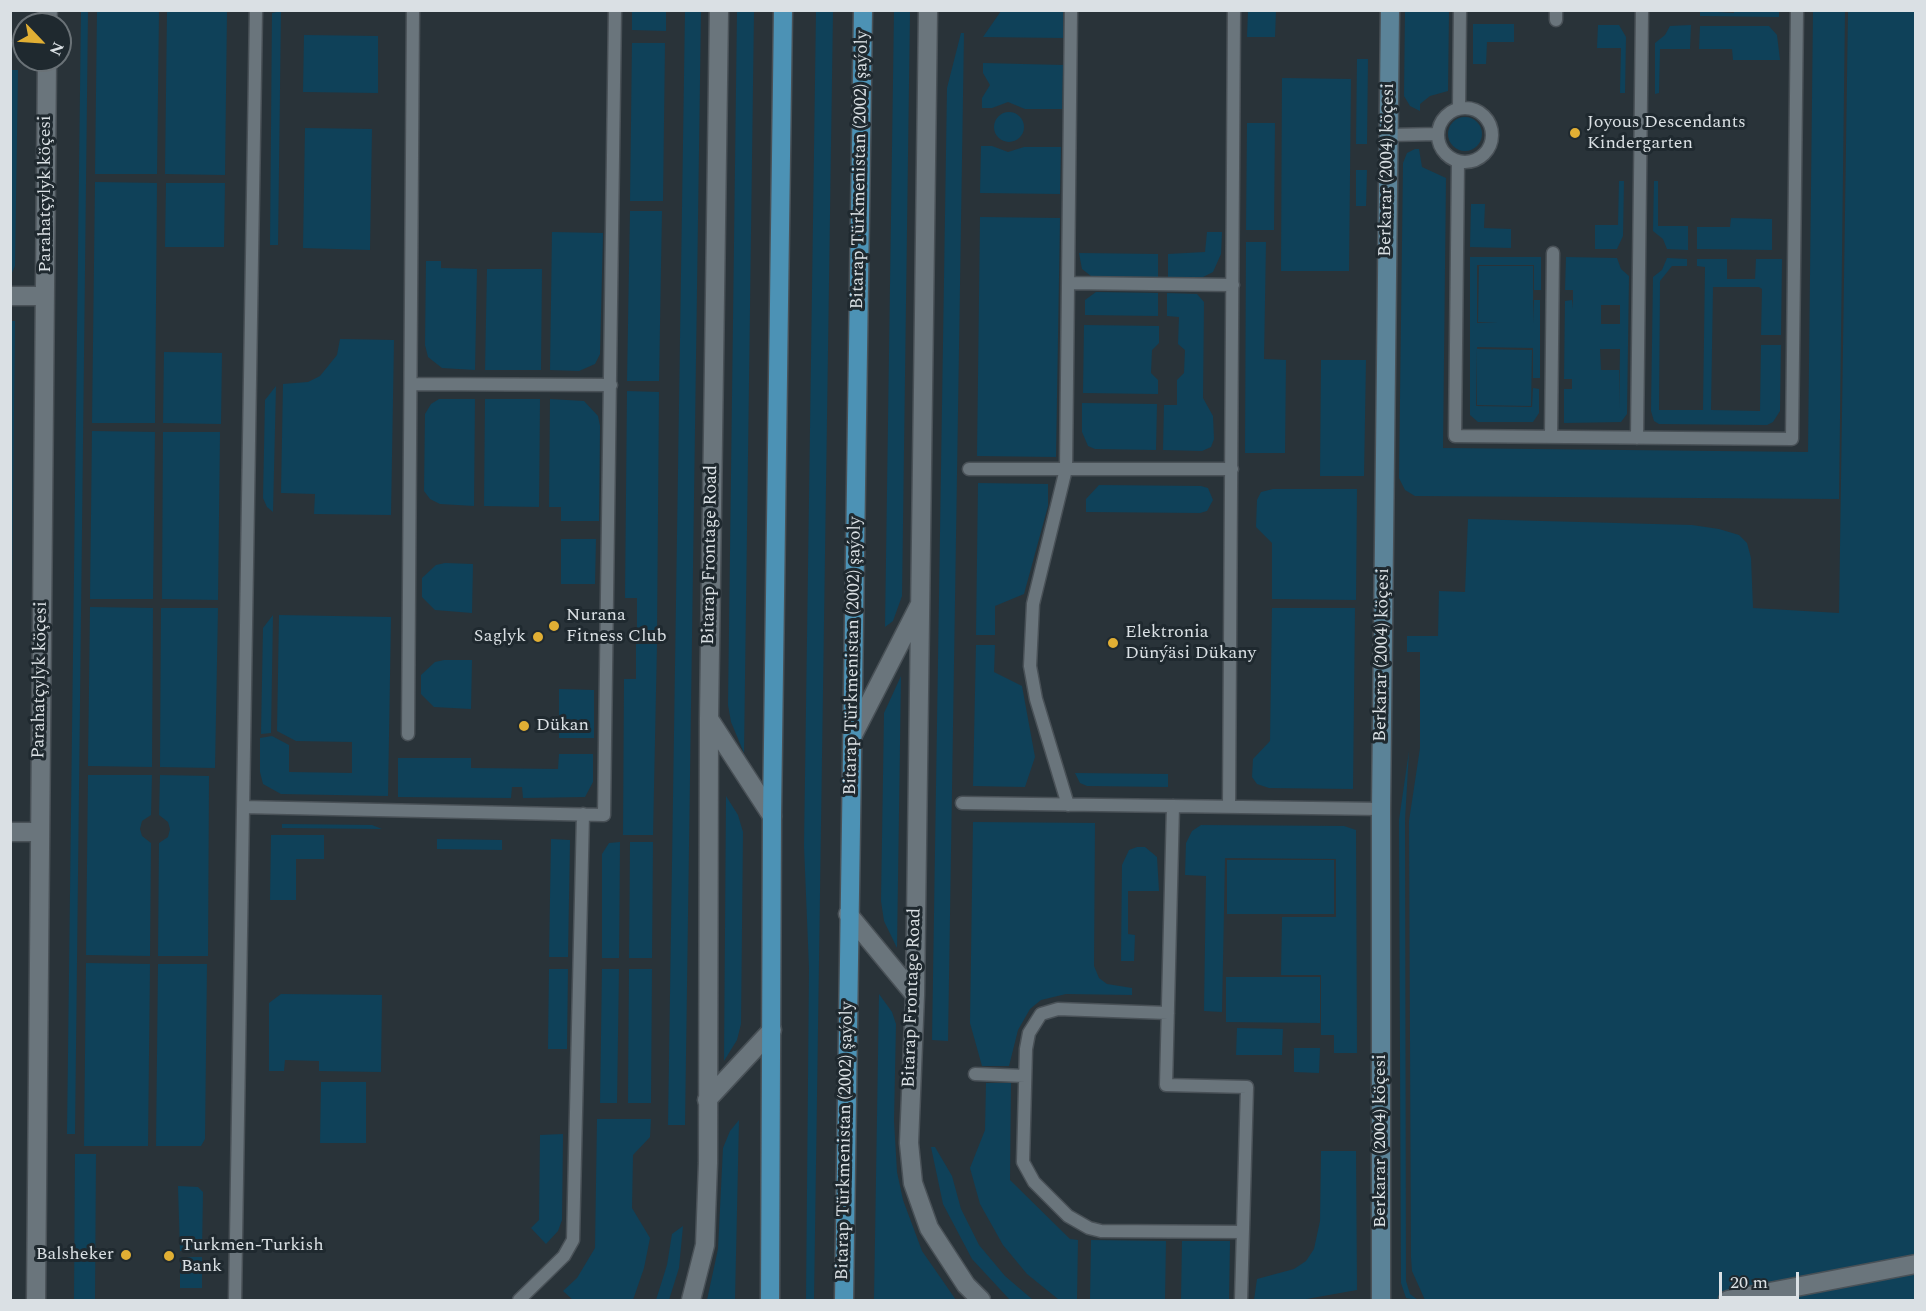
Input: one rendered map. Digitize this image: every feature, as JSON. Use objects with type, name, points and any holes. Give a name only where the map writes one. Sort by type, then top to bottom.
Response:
[{"type":"main road","points":[[770,1300],[772,816],[783,10]]},
{"type":"main road","name":"Bitarap Türkmenistan (2002) şaýoly","points":[[844,1300],[863,10]]},
{"type":"street","name":"Bitarap Frontage Road","points":[[691,1300],[700,1269],[707,1221],[709,719],[719,10]]},
{"type":"street","name":"Bitarap Frontage Road","points":[[928,10],[915,995],[909,1143],[913,1183],[929,1228],[966,1285],[981,1300]]},
{"type":"street","name":"Berkarar (2004) köçesi","points":[[1381,1300],[1381,809],[1390,10]]},
{"type":"street","name":"Parahatçylyk köçesi","points":[[36,1300],[47,72]]},
{"type":"street","points":[[10,296],[45,296]]},
{"type":"street","name":"Bitarap Frontage Road","points":[[853,735],[921,602]]},
{"type":"street","points":[[709,719],[772,816]]},
{"type":"street","points":[[10,832],[39,832]]},
{"type":"street","points":[[848,914],[915,995]]},
{"type":"street","points":[[707,1100],[772,1030]]},
{"type":"street","points":[[1728,1300],[1916,1264]]},
{"type":"lane","points":[[235,1300],[256,10]]},
{"type":"lane","points":[[408,734],[413,10]]},
{"type":"lane","points":[[243,807],[604,814],[615,10]]},
{"type":"lane","points":[[1068,805],[1036,699],[1030,666],[1033,604],[1066,469],[1071,10]]},
{"type":"lane","points":[[1229,807],[1234,10]]},
{"type":"lane","points":[[1459,108],[1460,10]]},
{"type":"lane","points":[[1637,438],[1642,10]]},
{"type":"lane","points":[[1458,161],[1455,436],[1792,439],[1797,10]]},
{"type":"lane","points":[[1469,107],[1484,114],[1491,124],[1493,135],[1487,151],[1479,159],[1458,161],[1443,151],[1438,134],[1443,118],[1459,108],[1469,107]]},
{"type":"lane","points":[[1389,135],[1438,134]]},
{"type":"lane","points":[[1551,437],[1553,253]]},
{"type":"lane","points":[[1069,283],[1233,285]]},
{"type":"lane","points":[[412,384],[611,385]]},
{"type":"lane","points":[[969,469],[1232,470]]},
{"type":"lane","points":[[962,803],[1381,809]]},
{"type":"lane","points":[[1173,806],[1166,1085],[1247,1087],[1241,1300]]},
{"type":"lane","points":[[519,1300],[564,1256],[573,1240],[583,814]]},
{"type":"lane","points":[[1168,1013],[1058,1010],[1041,1014],[1029,1033],[1025,1076],[1023,1162],[1034,1182],[1078,1224],[1101,1231],[1243,1232]]},
{"type":"lane","points":[[975,1074],[1025,1076]]},
{"type":"shaded area","points":[[701,10],[685,1125],[668,1125],[685,11]]},
{"type":"shaded area","points":[[754,10],[744,753],[731,722],[728,705],[737,11]]},
{"type":"shaded area","points":[[910,10],[902,596],[893,621],[885,627],[894,11]]},
{"type":"shaded area","points":[[81,11],[88,11],[75,1134],[67,1134]]},
{"type":"shaded area","points":[[97,11],[159,11],[157,174],[95,174]]},
{"type":"shaded area","points":[[167,11],[227,11],[225,175],[165,174]]},
{"type":"shaded area","points":[[281,11],[278,245],[270,245],[272,13]]},
{"type":"shaded area","points":[[632,11],[666,11],[666,31],[632,30]]},
{"type":"shaded area","points":[[816,11],[833,11],[814,1300],[806,1300],[809,968],[804,846]]},
{"type":"shaded area","points":[[1001,11],[1063,11],[1063,38],[983,37]]},
{"type":"shaded area","points":[[1248,11],[1276,11],[1275,37],[1247,37]]},
{"type":"shaded area","points":[[1405,11],[1449,11],[1448,91],[1430,96],[1420,104],[1420,111],[1410,106],[1404,96]]},
{"type":"shaded area","points":[[1700,11],[1734,13],[1734,11],[1779,11],[1779,17],[1700,16]]},
{"type":"shaded area","points":[[1813,11],[1845,11],[1839,499],[1415,496],[1405,490],[1399,478],[1403,163],[1407,153],[1415,149],[1419,149],[1422,167],[1446,178],[1443,448],[1808,452]]},
{"type":"shaded area","points":[[1848,11],[1915,11],[1915,1300],[1425,1300],[1412,1271],[1411,1258],[1409,821],[1420,748],[1420,652],[1407,652],[1407,636],[1438,636],[1439,591],[1465,592],[1468,519],[1692,525],[1719,529],[1739,535],[1747,543],[1751,558],[1753,608],[1839,613]]},
{"type":"shaded area","points":[[1473,24],[1514,24],[1514,42],[1487,42],[1486,64],[1473,64]]},
{"type":"shaded area","points":[[1598,25],[1619,25],[1626,37],[1625,93],[1620,93],[1621,48],[1597,48]]},
{"type":"shaded area","points":[[1691,25],[1690,49],[1660,49],[1659,93],[1655,94],[1655,43],[1665,35],[1670,26]]},
{"type":"shaded area","points":[[1700,26],[1769,26],[1777,35],[1780,60],[1733,60],[1732,49],[1699,49]]},
{"type":"shaded area","points":[[961,33],[964,33],[948,1041],[932,1040],[947,88]]},
{"type":"shaded area","points":[[304,35],[378,36],[378,93],[303,92]]},
{"type":"shaded area","points":[[632,43],[665,43],[663,201],[630,201]]},
{"type":"shaded area","points":[[1357,59],[1368,59],[1367,144],[1356,144]]},
{"type":"shaded area","points":[[983,63],[1063,65],[1062,109],[1025,109],[1008,102],[992,108],[982,108],[982,98],[990,85],[983,73]]},
{"type":"shaded area","points":[[12,70],[12,72],[18,72],[15,266],[11,275]]},
{"type":"shaded area","points":[[1282,78],[1351,79],[1349,271],[1281,271]]},
{"type":"shaded area","points":[[1009,112],[1020,116],[1024,127],[1020,138],[1009,142],[998,138],[994,127],[998,116]]},
{"type":"shaded area","points":[[1465,117],[1477,122],[1482,134],[1477,146],[1465,151],[1453,146],[1448,134],[1453,122]]},
{"type":"shaded area","points":[[1247,123],[1275,123],[1274,230],[1246,230]]},
{"type":"shaded area","points":[[305,128],[372,129],[370,250],[303,248]]},
{"type":"shaded area","points":[[981,146],[992,146],[1008,152],[1024,147],[1061,147],[1060,194],[980,193]]},
{"type":"shaded area","points":[[1356,170],[1367,170],[1366,206],[1356,206]]},
{"type":"shaded area","points":[[1619,181],[1624,181],[1623,236],[1617,249],[1595,249],[1595,225],[1618,225]]},
{"type":"shaded area","points":[[1654,181],[1658,181],[1658,226],[1688,226],[1688,250],[1667,249],[1663,239],[1653,231]]},
{"type":"shaded area","points":[[95,182],[157,183],[155,423],[92,423]]},
{"type":"shaded area","points":[[166,183],[225,183],[224,247],[165,247]]},
{"type":"shaded area","points":[[1471,204],[1485,204],[1484,228],[1511,229],[1511,248],[1470,247]]},
{"type":"shaded area","points":[[630,211],[662,211],[659,381],[627,381]]},
{"type":"shaded area","points":[[980,217],[1060,218],[1056,457],[977,456]]},
{"type":"shaded area","points":[[1731,218],[1772,219],[1772,250],[1697,249],[1697,227],[1730,227]]},
{"type":"shaded area","points":[[552,232],[603,233],[600,354],[595,364],[579,371],[550,370]]},
{"type":"shaded area","points":[[1207,232],[1222,232],[1221,254],[1213,272],[1203,277],[1168,277],[1168,254],[1205,252]]},
{"type":"shaded area","points":[[1246,242],[1266,242],[1264,359],[1286,360],[1285,453],[1245,453]]},
{"type":"shaded area","points":[[1079,253],[1158,254],[1158,277],[1091,276],[1082,269]]},
{"type":"shaded area","points":[[1470,257],[1541,257],[1541,290],[1534,290],[1534,265],[1477,265],[1477,323],[1498,322],[1478,322],[1479,266],[1533,266],[1533,323],[1534,300],[1540,300],[1540,378],[1533,378],[1533,348],[1477,347],[1476,406],[1532,407],[1533,388],[1539,389],[1539,413],[1533,422],[1478,422],[1470,415]]},
{"type":"shaded area","points":[[1566,257],[1617,258],[1621,269],[1629,276],[1627,414],[1621,422],[1564,423],[1564,389],[1572,389],[1572,379],[1564,379],[1565,301],[1572,300],[1573,309],[1573,290],[1565,290]],"holes":[[[1601,305],[1620,305],[1620,324],[1601,324]],[[1600,349],[1620,349],[1619,408],[1619,370],[1601,370]]]},
{"type":"shaded area","points":[[1667,258],[1687,259],[1687,266],[1672,266],[1660,281],[1659,410],[1703,410],[1705,267],[1697,266],[1697,259],[1727,259],[1727,279],[1755,279],[1756,259],[1782,259],[1781,335],[1761,335],[1762,289],[1759,287],[1713,287],[1711,410],[1760,411],[1761,345],[1781,345],[1780,411],[1773,422],[1767,425],[1659,424],[1654,421],[1651,411],[1653,277],[1662,270]]},
{"type":"shaded area","points":[[426,261],[441,261],[441,268],[477,269],[475,370],[442,368],[428,357],[425,345]]},
{"type":"shaded area","points":[[487,269],[542,269],[541,370],[485,370]]},
{"type":"shaded area","points":[[1096,292],[1158,293],[1158,316],[1085,315],[1085,300]]},
{"type":"shaded area","points":[[1167,293],[1197,294],[1204,302],[1203,398],[1213,416],[1214,439],[1211,447],[1202,451],[1163,450],[1164,405],[1177,405],[1177,380],[1184,373],[1185,350],[1178,344],[1179,317],[1167,316]]},
{"type":"shaded area","points":[[10,321],[15,321],[11,681],[10,681]]},
{"type":"shaded area","points":[[1084,325],[1159,326],[1159,343],[1152,350],[1151,373],[1158,380],[1158,394],[1083,393]]},
{"type":"shaded area","points":[[340,339],[394,340],[391,515],[314,514],[315,494],[281,493],[283,384],[308,382],[320,376],[337,355]]},
{"type":"shaded area","points":[[1477,349],[1532,350],[1531,406],[1477,405]]},
{"type":"shaded area","points":[[164,352],[222,353],[221,424],[163,423]]},
{"type":"shaded area","points":[[1321,360],[1366,360],[1364,476],[1320,476]]},
{"type":"shaded area","points":[[276,386],[273,512],[267,507],[263,498],[265,400]]},
{"type":"shaded area","points":[[627,391],[659,392],[657,634],[637,634],[637,598],[625,598]]},
{"type":"shaded area","points":[[439,399],[475,399],[474,506],[440,504],[430,499],[424,491],[425,414],[431,404]]},
{"type":"shaded area","points":[[485,399],[540,399],[539,507],[484,506]]},
{"type":"shaded area","points":[[550,399],[584,401],[598,416],[600,426],[599,521],[561,521],[561,507],[549,507]]},
{"type":"shaded area","points":[[1082,403],[1157,404],[1156,450],[1095,449],[1088,446],[1082,432]]},
{"type":"shaded area","points":[[92,431],[155,432],[153,599],[90,599]]},
{"type":"shaded area","points":[[163,432],[220,432],[218,600],[162,599]]},
{"type":"shaded area","points":[[978,483],[1048,484],[1048,506],[1024,594],[995,606],[995,635],[976,635]]},
{"type":"shaded area","points":[[1099,485],[1201,486],[1208,488],[1213,500],[1207,511],[1200,513],[1086,512],[1086,499]]},
{"type":"shaded area","points":[[1273,489],[1357,489],[1356,600],[1272,599],[1272,543],[1256,527],[1257,500],[1261,492]]},
{"type":"shaded area","points":[[561,539],[596,539],[595,584],[561,584]]},
{"type":"shaded area","points":[[473,564],[472,613],[435,610],[422,597],[422,578],[436,565]]},
{"type":"shaded area","points":[[90,607],[153,608],[152,767],[88,766]]},
{"type":"shaded area","points":[[161,608],[218,608],[215,768],[160,767]]},
{"type":"shaded area","points":[[1272,608],[1355,608],[1353,789],[1269,788],[1257,784],[1252,777],[1253,759],[1270,741]]},
{"type":"shaded area","points":[[273,615],[271,733],[261,734],[263,628]]},
{"type":"shaded area","points":[[279,615],[391,617],[388,796],[281,794],[263,784],[260,772],[260,738],[272,736],[289,745],[289,772],[352,773],[352,742],[296,741],[277,731]]},
{"type":"shaded area","points":[[636,644],[657,644],[653,835],[623,835],[624,679],[636,679]]},
{"type":"shaded area","points":[[976,645],[995,645],[994,672],[1022,686],[1035,757],[1025,787],[973,786]]},
{"type":"shaded area","points":[[472,660],[471,709],[434,707],[421,694],[421,675],[435,662]]},
{"type":"shaded area","points":[[901,676],[897,948],[884,921],[881,901],[884,713]]},
{"type":"shaded area","points":[[559,689],[594,690],[594,738],[559,738]]},
{"type":"shaded area","points":[[1409,751],[1405,820],[1406,1281],[1410,1294],[1418,1300],[1406,1298],[1401,1283],[1399,820]]},
{"type":"shaded area","points":[[559,754],[593,754],[593,782],[585,797],[523,798],[522,787],[512,787],[511,798],[398,797],[398,758],[471,758],[471,768],[558,769]]},
{"type":"shaded area","points":[[1075,773],[1168,774],[1168,787],[1087,786],[1080,783]]},
{"type":"shaded area","points":[[88,775],[152,775],[151,815],[142,821],[140,829],[142,836],[151,843],[150,956],[86,955]]},
{"type":"shaded area","points":[[160,775],[209,776],[208,956],[158,956],[159,843],[168,837],[170,829],[168,822],[159,815]]},
{"type":"shaded area","points":[[726,796],[738,815],[743,832],[741,1024],[737,1040],[724,1061]]},
{"type":"shaded area","points":[[973,822],[1095,823],[1094,966],[1099,978],[1107,984],[1132,988],[1132,995],[1066,994],[1041,1000],[1030,1009],[1018,1030],[1009,1066],[982,1066],[970,1023]]},
{"type":"shaded area","points":[[282,824],[372,825],[382,829],[282,828]]},
{"type":"shaded area","points":[[1201,825],[1344,826],[1356,830],[1357,1053],[1334,1053],[1334,1035],[1321,1035],[1321,975],[1281,975],[1282,917],[1336,917],[1336,859],[1225,858],[1222,1012],[1204,1011],[1206,876],[1185,875],[1186,843],[1192,831]]},
{"type":"shaded area","points":[[271,835],[324,835],[324,859],[296,859],[296,900],[270,900]]},
{"type":"shaded area","points":[[437,839],[502,840],[502,850],[437,849]]},
{"type":"shaded area","points":[[551,839],[570,840],[568,957],[549,957]]},
{"type":"shaded area","points":[[620,842],[619,958],[602,958],[602,854],[609,843]]},
{"type":"shaded area","points":[[630,842],[653,842],[652,958],[629,958]]},
{"type":"shaded area","points":[[1145,847],[1157,857],[1159,891],[1128,891],[1128,934],[1135,935],[1134,961],[1121,961],[1122,865],[1129,850]]},
{"type":"shaded area","points":[[1227,860],[1334,860],[1334,914],[1227,914]]},
{"type":"shaded area","points":[[86,963],[150,964],[148,1146],[84,1146]]},
{"type":"shaded area","points":[[158,964],[207,964],[205,1139],[201,1146],[156,1146]]},
{"type":"shaded area","points":[[549,969],[568,969],[567,1049],[548,1049]]},
{"type":"shaded area","points":[[602,969],[619,969],[617,1103],[600,1103]]},
{"type":"shaded area","points":[[629,969],[652,969],[651,1103],[628,1103]]},
{"type":"shaded area","points":[[1226,977],[1320,977],[1320,1023],[1226,1022]]},
{"type":"shaded area","points":[[281,994],[382,995],[381,1072],[319,1071],[319,1061],[285,1060],[284,1071],[269,1071],[269,1003]]},
{"type":"shaded area","points":[[879,994],[892,1012],[896,1024],[894,1121],[897,1172],[903,1200],[922,1251],[956,1300],[874,1300]]},
{"type":"shaded area","points":[[1237,1028],[1283,1029],[1282,1055],[1236,1055]]},
{"type":"shaded area","points":[[1294,1048],[1320,1048],[1319,1073],[1294,1072]]},
{"type":"shaded area","points":[[321,1082],[366,1082],[366,1143],[320,1143]]},
{"type":"shaded area","points":[[986,1083],[1011,1083],[1010,1180],[1070,1239],[1078,1240],[1077,1300],[1058,1299],[1027,1274],[1003,1245],[980,1204],[970,1168],[985,1130]]},
{"type":"shaded area","points":[[597,1119],[651,1119],[650,1137],[633,1155],[632,1208],[650,1238],[644,1268],[633,1300],[573,1300],[563,1291],[577,1278],[595,1248]]},
{"type":"shaded area","points":[[739,1120],[735,1300],[707,1300],[718,1249],[723,1148],[730,1131]]},
{"type":"shaded area","points":[[563,1134],[562,1220],[558,1231],[546,1244],[531,1228],[539,1220],[540,1135]]},
{"type":"shaded area","points":[[931,1147],[935,1147],[952,1176],[961,1209],[979,1245],[1005,1276],[1033,1300],[1010,1300],[972,1259],[943,1204]]},
{"type":"shaded area","points":[[1321,1151],[1356,1151],[1357,1290],[1301,1300],[1254,1300],[1257,1279],[1294,1269],[1306,1261],[1314,1249],[1320,1221]]},
{"type":"shaded area","points":[[75,1154],[96,1154],[95,1300],[74,1300]]},
{"type":"shaded area","points":[[178,1186],[198,1187],[203,1192],[202,1251],[180,1251]]},
{"type":"shaded area","points":[[683,1226],[679,1268],[669,1300],[656,1300],[667,1265],[672,1234]]},
{"type":"shaded area","points":[[1091,1240],[1166,1241],[1165,1300],[1090,1300]]},
{"type":"shaded area","points":[[1182,1241],[1230,1241],[1229,1300],[1181,1300]]},
{"type":"shaded area","points":[[180,1257],[202,1257],[202,1288],[180,1288]]},
{"type":"place","name":"Joyous Descendants Kindergarten","points":[[1575,133]]},
{"type":"place","name":"Nurana Fitness Club","points":[[554,626]]},
{"type":"place","name":"Saglyk","points":[[538,637]]},
{"type":"place","name":"Elektronia Dünýäsi Dükany","points":[[1113,643]]},
{"type":"place","name":"Dükan","points":[[524,726]]},
{"type":"place","name":"Balsheker","points":[[126,1255]]},
{"type":"place","name":"Turkmen-Turkish Bank","points":[[169,1256]]}]
